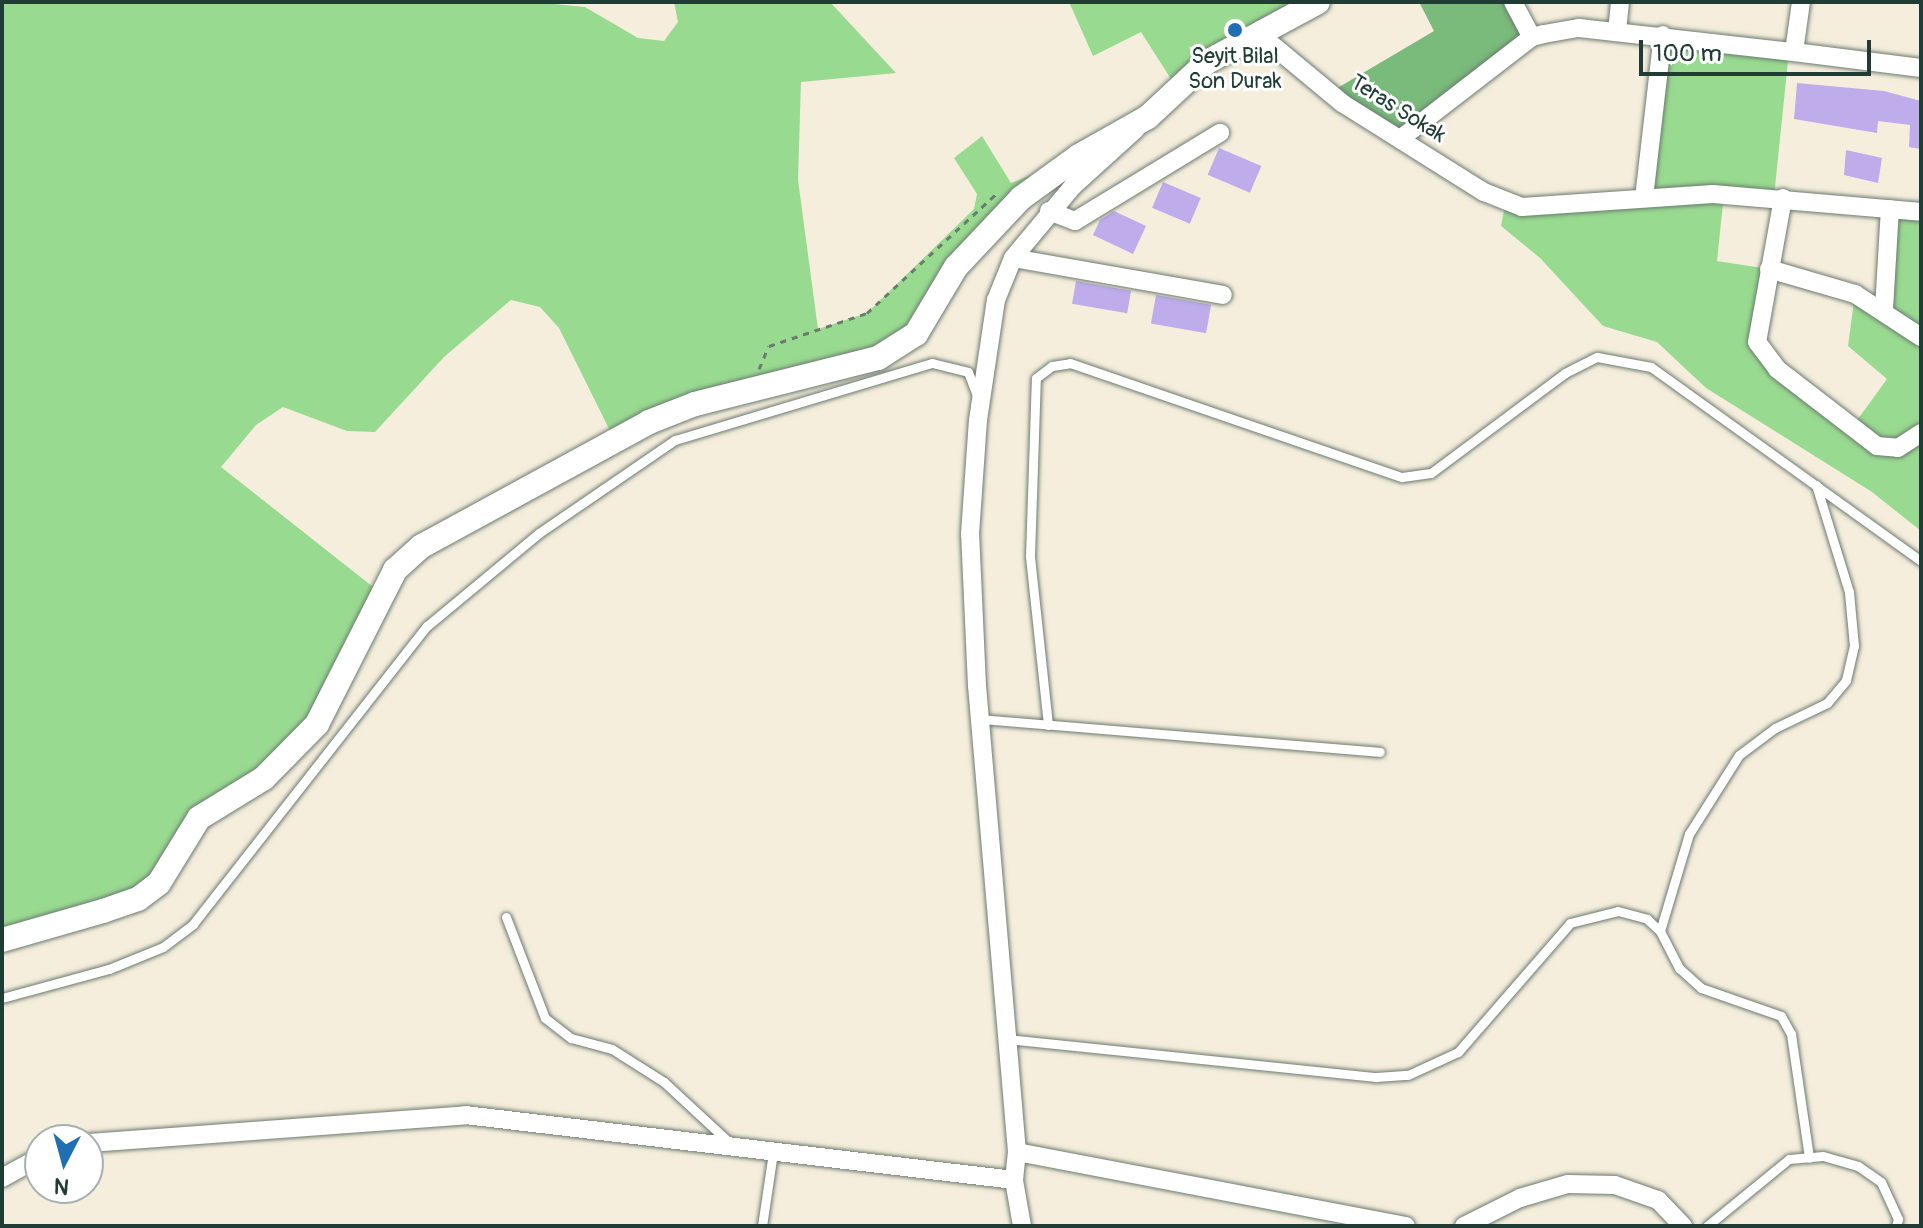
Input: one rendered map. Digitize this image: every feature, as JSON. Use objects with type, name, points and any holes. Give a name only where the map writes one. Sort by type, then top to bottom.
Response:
[{"type":"street","points":[[1022,1226],[1014,1180],[1017,1152],[979,719],[970,534],[980,404],[996,300],[1013,258],[1049,211],[1207,62],[1318,2]]},
{"type":"street","points":[[1513,2],[1532,37]]},
{"type":"street","points":[[1617,31],[1620,2]]},
{"type":"street","points":[[1794,52],[1801,2]]},
{"type":"street","points":[[1400,139],[1532,37],[1579,28],[1663,35],[1921,68]]},
{"type":"street","name":"Teras Sokak","points":[[1259,34],[1336,98],[1484,192],[1522,207],[1644,198]]},
{"type":"street","points":[[1663,35],[1644,198],[1713,194],[1921,212]]},
{"type":"street","points":[[2,940],[138,899],[159,883],[199,818],[264,778],[317,724],[395,570],[422,546],[649,422],[695,404],[878,358],[916,334],[956,267],[1021,198],[1079,156],[1148,117]]},
{"type":"street","points":[[1049,211],[1075,221],[1220,133]]},
{"type":"street","points":[[1783,198],[1757,342],[1777,369],[1877,446],[1898,448],[1921,433]]},
{"type":"street","points":[[1884,309],[1890,209]]},
{"type":"street","points":[[1013,258],[1223,295]]},
{"type":"street","points":[[1769,269],[1818,280],[1884,309],[1921,337]]},
{"type":"street","points":[[104,1142],[465,1115],[1014,1180]]},
{"type":"street","points":[[1017,1152],[1406,1226]]},
{"type":"street","points":[[2,1178],[24,1166]]},
{"type":"street","points":[[1464,1226],[1520,1198],[1568,1184],[1615,1185],[1658,1200],[1683,1226]]},
{"type":"lane","points":[[1048,725],[1030,556],[1036,378],[1052,366],[1070,363],[1402,477],[1431,473],[1565,373],[1597,357],[1651,367],[1921,561]]},
{"type":"lane","points":[[2,998],[109,969],[163,947],[193,924],[427,626],[539,533],[675,440],[932,363],[968,372],[980,404]]},
{"type":"lane","points":[[1660,931],[1689,834],[1739,755],[1775,728],[1827,703],[1846,680],[1854,646],[1849,592],[1815,482]]},
{"type":"lane","points":[[979,719],[1380,752]]},
{"type":"lane","points":[[1007,1039],[1376,1077],[1408,1075],[1458,1052],[1570,923],[1618,911],[1647,919],[1660,931],[1679,968],[1701,988],[1781,1016],[1791,1034],[1809,1158]]},
{"type":"lane","points":[[506,917],[545,1018],[571,1038],[612,1049],[664,1082],[737,1149]]},
{"type":"lane","points":[[762,1226],[773,1152]]},
{"type":"lane","points":[[1707,1226],[1789,1159],[1809,1158],[1858,1166],[1881,1182],[1896,1226]]},
{"type":"path","points":[[756,389],[760,357],[769,346],[867,313],[974,209],[1011,183]]},
{"type":"green space","points":[[2,2],[534,2],[585,7],[638,38],[664,41],[678,22],[674,2],[830,2],[896,73],[801,82],[798,180],[818,329],[867,313],[974,209],[977,194],[954,158],[982,136],[1011,183],[1079,156],[1022,198],[916,334],[615,441],[559,328],[540,307],[511,300],[444,357],[375,432],[347,431],[283,407],[256,425],[221,467],[382,594],[317,724],[226,797],[159,883],[2,940]]},
{"type":"green space","points":[[1069,2],[1285,2],[1291,17],[1178,90],[1141,32],[1093,56]]},
{"type":"green space","points":[[1419,2],[1513,2],[1532,37],[1400,139],[1329,93],[1434,31]]},
{"type":"green space","points":[[1663,35],[1789,51],[1774,197],[1724,194],[1717,261],[1769,269],[1757,342],[1850,430],[1887,379],[1848,346],[1855,294],[1884,308],[1890,209],[1921,212],[1921,531],[1872,492],[1706,388],[1657,342],[1603,326],[1540,258],[1501,226],[1506,201],[1644,198]]},
{"type":"building","points":[[1797,83],[1884,91],[1921,101],[1921,149],[1909,147],[1910,125],[1878,121],[1877,133],[1794,119]]},
{"type":"building","points":[[1219,148],[1261,166],[1250,193],[1208,175]]},
{"type":"building","points":[[1846,150],[1882,158],[1878,183],[1844,175]]},
{"type":"building","points":[[1163,182],[1201,198],[1190,224],[1152,208]]},
{"type":"building","points":[[1114,211],[1146,226],[1133,254],[1093,235],[1100,220]]},
{"type":"building","points":[[1076,281],[1131,291],[1127,313],[1072,304]]},
{"type":"building","points":[[1156,295],[1211,305],[1206,333],[1151,324]]},
{"type":"place","name":"Seyit Bilal Son Durak","points":[[1235,30]]}]
